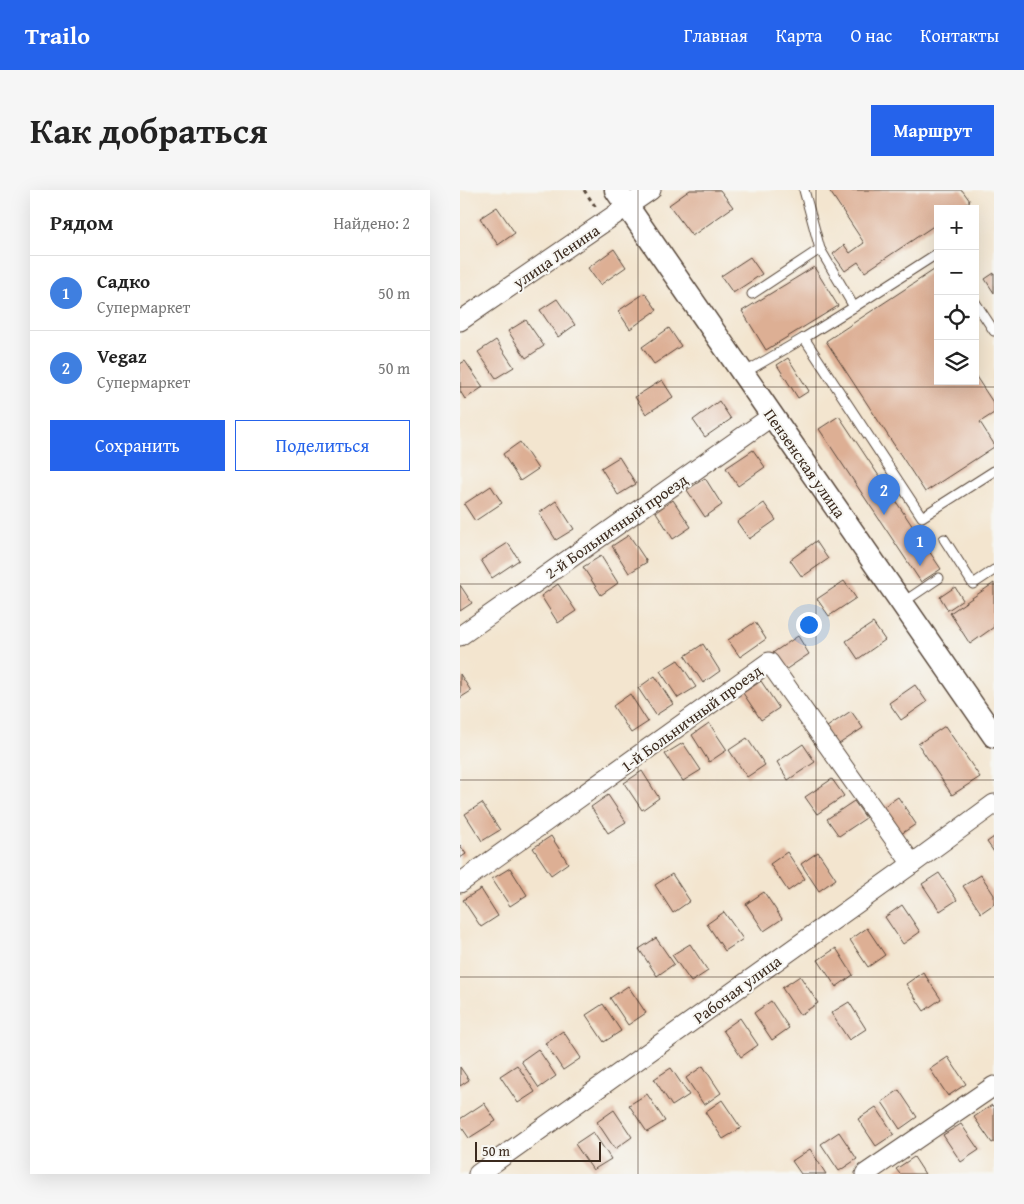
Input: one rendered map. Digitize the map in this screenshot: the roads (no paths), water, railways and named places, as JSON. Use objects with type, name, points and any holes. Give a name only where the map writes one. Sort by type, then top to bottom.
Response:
[{"type":"street","name":"улица Ленина","points":[[460,321],[622,198],[651,190]]},
{"type":"street","name":"Пензенская улица","points":[[622,198],[994,736]]},
{"type":"street","name":"2-й Больничный проезд","points":[[460,636],[772,416]]},
{"type":"street","name":"1-й Больничный проезд","points":[[460,883],[769,662],[912,864]]},
{"type":"street","name":"Рабочая улица","points":[[478,1174],[994,804]]},
{"type":"street","points":[[866,1174],[994,1086]]},
{"type":"lane","points":[[804,190],[820,249],[854,307]]},
{"type":"lane","points":[[752,294],[820,249]]},
{"type":"lane","points":[[743,374],[854,307],[934,256]]},
{"type":"lane","points":[[979,308],[994,331]]},
{"type":"lane","points":[[804,338],[922,516],[994,471]]},
{"type":"lane","points":[[944,539],[973,584],[994,570]]},
{"type":"lane","points":[[902,603],[939,578]]},
{"type":"place","name":"Vegaz","points":[[884,515]]},
{"type":"place","name":"Садко","points":[[920,566]]}]
